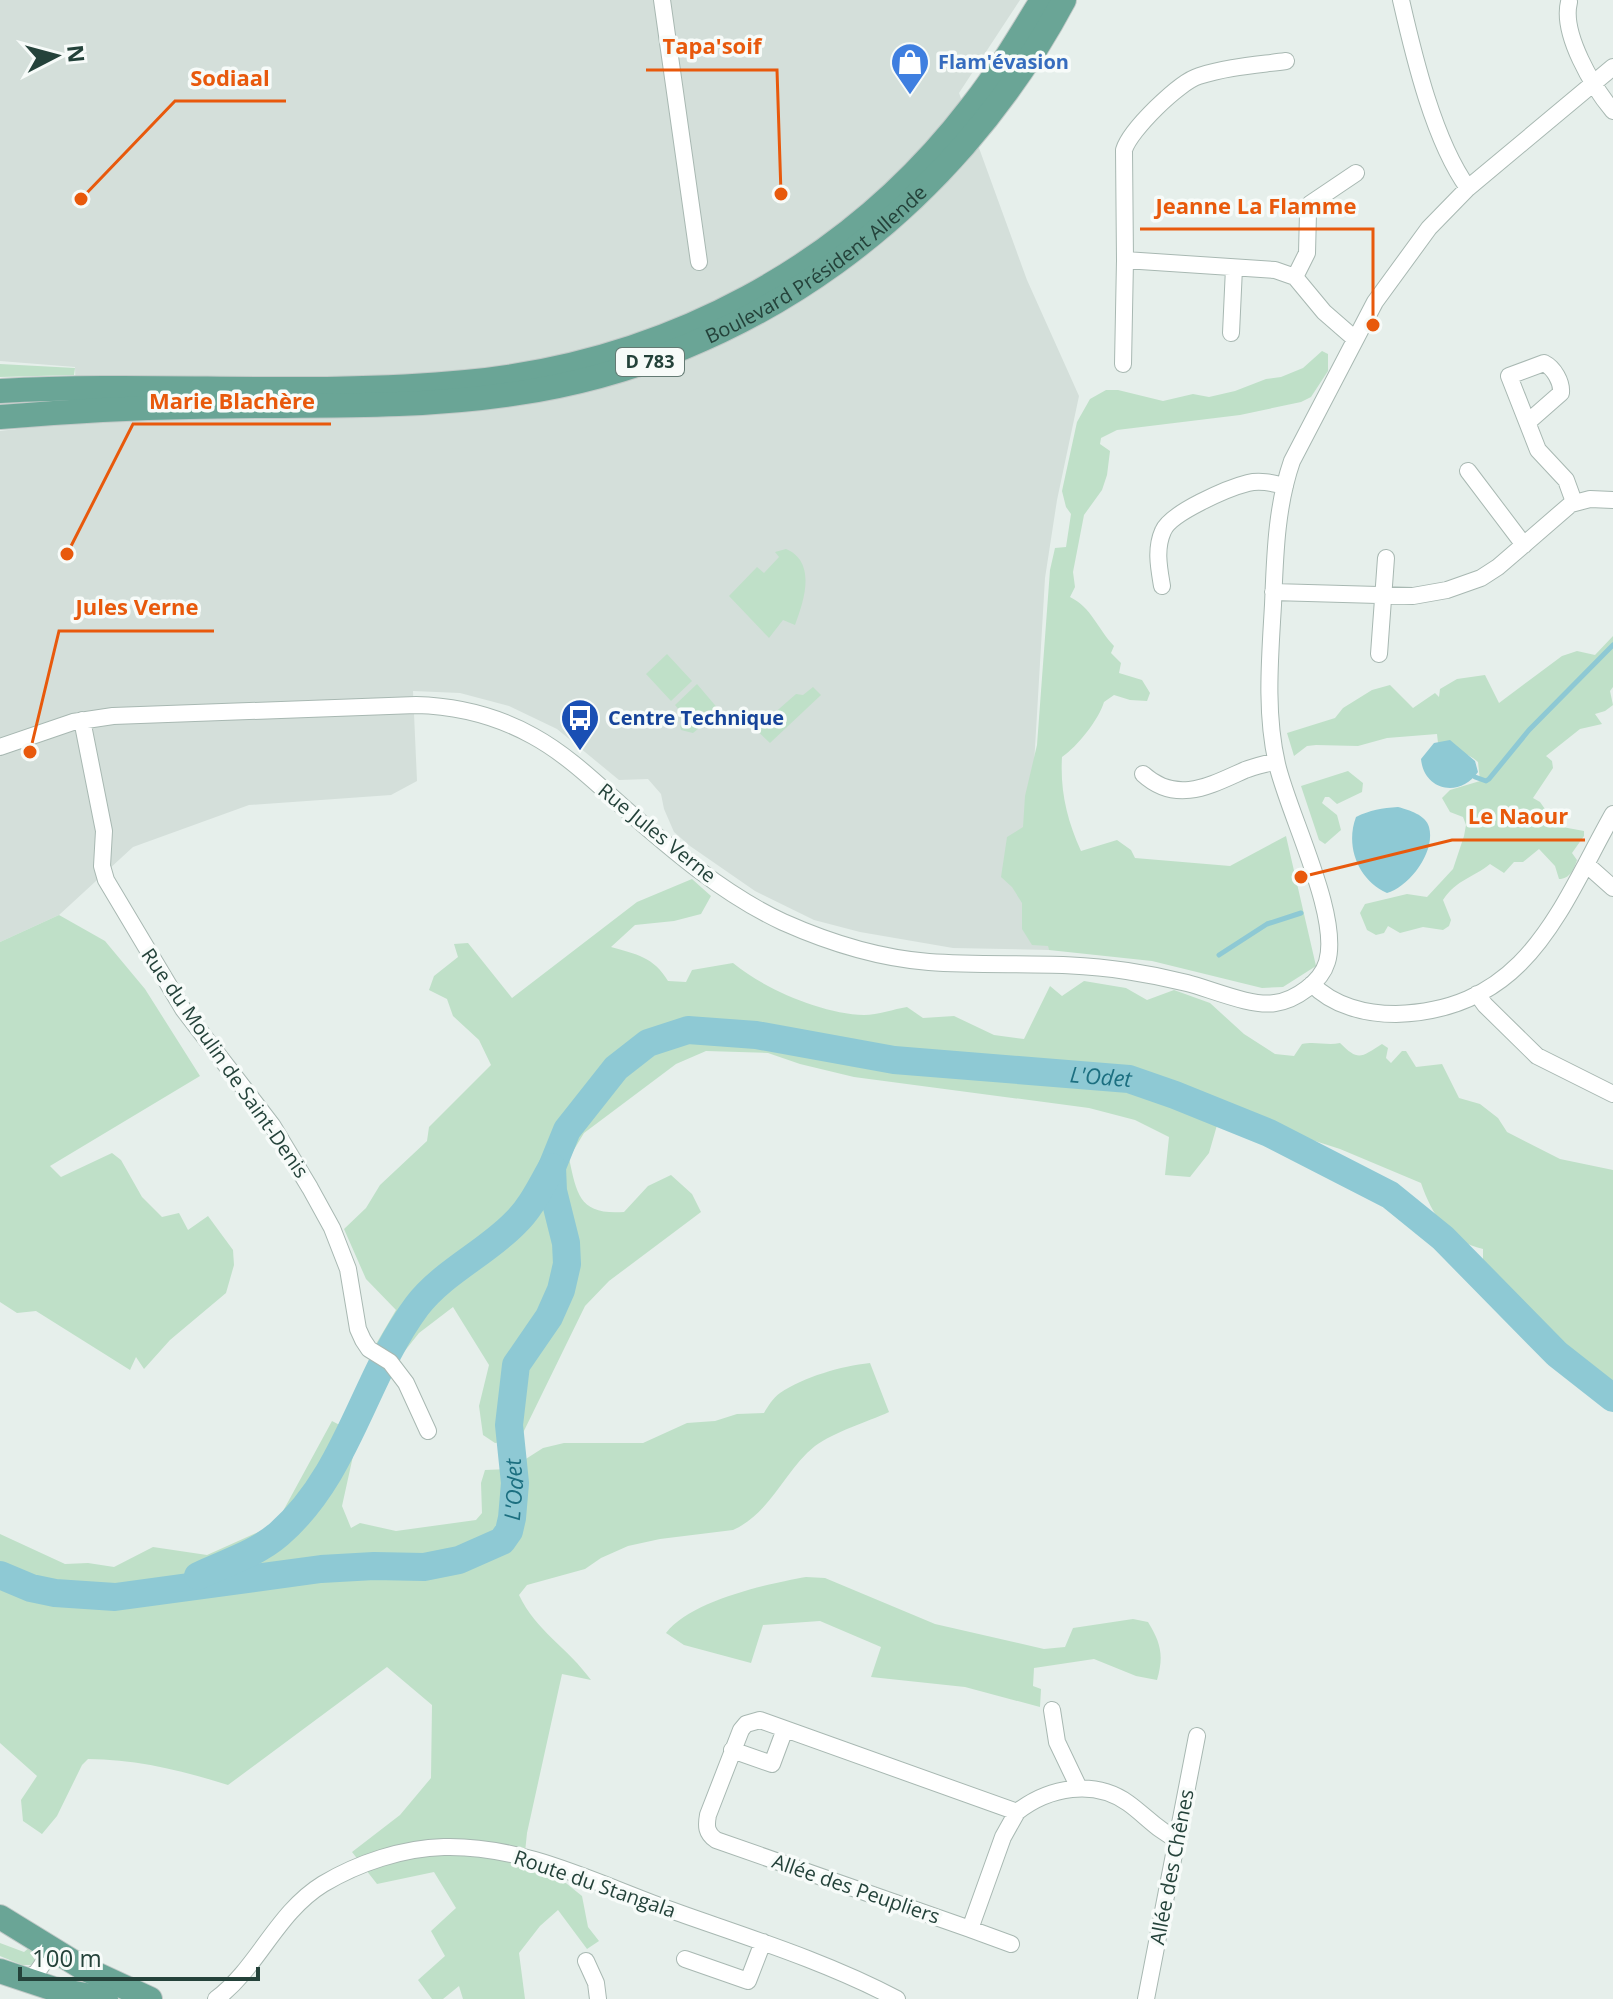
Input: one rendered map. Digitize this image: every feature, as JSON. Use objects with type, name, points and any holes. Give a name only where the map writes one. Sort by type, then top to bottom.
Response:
[{"type":"main road","name":"Boulevard Président Allende","points":[[0,391],[365,387],[463,382],[566,366],[654,342],[713,317],[793,272],[897,189],[971,107],[1042,0]]},
{"type":"main road","name":"Boulevard Président Allende","points":[[0,417],[188,407],[342,405],[482,398],[537,391],[591,379],[685,349],[801,287],[861,245],[901,209],[955,155],[1001,99],[1064,0]]},
{"type":"main road","points":[[0,1917],[52,1951],[150,1999]]},
{"type":"main road","points":[[0,1971],[24,1981],[106,1999]]},
{"type":"street","points":[[662,0],[699,262]]},
{"type":"street","points":[[1401,0],[1434,117],[1468,188]]},
{"type":"street","points":[[1569,2],[1568,24],[1593,83],[1613,111]]},
{"type":"street","points":[[1123,364],[1124,150],[1129,137],[1140,123],[1194,77],[1286,61]]},
{"type":"street","points":[[1613,67],[1468,188],[1437,218],[1383,288],[1295,452],[1285,486],[1273,592],[1269,699],[1276,761],[1319,892],[1328,931],[1326,963],[1321,975],[1312,984],[1334,1001],[1365,1011],[1393,1014],[1431,1010],[1477,994],[1509,974],[1529,956],[1547,932],[1613,814]]},
{"type":"street","points":[[1295,277],[1307,253],[1310,204],[1356,173]]},
{"type":"street","points":[[1125,260],[1275,270],[1295,277],[1324,312],[1355,339]]},
{"type":"street","points":[[1231,333],[1234,268]]},
{"type":"street","points":[[1528,422],[1538,450],[1566,480],[1574,502]]},
{"type":"street","points":[[1468,471],[1524,545]]},
{"type":"street","points":[[1162,586],[1159,550],[1163,529],[1168,522],[1240,486],[1259,482],[1285,486]]},
{"type":"street","points":[[1273,592],[1413,596],[1469,583],[1498,567],[1574,502],[1613,500]]},
{"type":"street","points":[[1379,654],[1386,558]]},
{"type":"street","name":"Rue Jules Verne","points":[[0,747],[82,720],[113,716],[416,705],[464,711],[502,722],[544,742],[706,875],[759,910],[835,943],[869,953],[927,962],[1054,963],[1124,970],[1272,1004],[1290,998],[1312,984]]},
{"type":"street","name":"Rue du Moulin de Saint-Denis","points":[[82,720],[104,831],[102,866],[106,880],[183,1009],[272,1125],[323,1208],[348,1269],[358,1329],[369,1349],[386,1360],[406,1383],[428,1431]]},
{"type":"street","points":[[1143,774],[1157,784],[1195,790],[1276,761]]},
{"type":"street","points":[[1586,864],[1613,888]]},
{"type":"street","points":[[1477,994],[1537,1056],[1613,1094]]},
{"type":"street","points":[[1052,1710],[1057,1742],[1079,1788]]},
{"type":"street","name":"Allée des Peupliers","points":[[970,1929],[710,1836],[708,1815],[732,1750],[741,1730],[760,1720],[1017,1812]]},
{"type":"street","points":[[732,1750],[772,1764],[785,1729]]},
{"type":"street","name":"Allée des Chênes","points":[[1146,1999],[1197,1736]]},
{"type":"street","points":[[1011,1944],[970,1929],[1003,1837],[1017,1812],[1043,1798],[1079,1788],[1093,1788],[1114,1795],[1178,1840]]},
{"type":"street","name":"Route du Stangala","points":[[216,1999],[232,1991],[273,1932],[313,1891],[343,1874],[387,1857],[443,1847],[486,1850],[537,1860],[855,1977],[897,1999]]},
{"type":"street","points":[[685,1959],[748,1981],[763,1942]]},
{"type":"street","points":[[24,1981],[37,1972],[52,1951]]},
{"type":"street","points":[[586,1961],[596,1983],[598,1999]]},
{"type":"shaded area","points":[[0,0],[1020,0],[959,93],[1027,280],[1079,396],[1057,500],[1045,578],[1034,765],[1049,950],[953,948],[860,932],[814,920],[755,891],[690,846],[674,832],[661,794],[648,779],[619,780],[557,729],[509,706],[460,693],[413,691],[417,781],[391,795],[249,805],[133,847],[59,915],[0,942],[0,431],[77,422],[75,367],[0,361]]},
{"type":"green space","points":[[1322,351],[1328,354],[1328,371],[1311,397],[1301,402],[1240,415],[1117,430],[1101,438],[1100,444],[1110,451],[1107,475],[1102,490],[1084,515],[1073,572],[1075,587],[1070,597],[1089,613],[1114,646],[1111,653],[1121,663],[1119,673],[1142,680],[1150,693],[1147,701],[1114,695],[1104,702],[1087,732],[1062,757],[1066,805],[1081,851],[1117,840],[1131,850],[1135,858],[1230,866],[1286,836],[1316,966],[1283,987],[1262,988],[1152,961],[1049,950],[1048,946],[1032,945],[1022,929],[1022,903],[1001,877],[1007,837],[1023,827],[1025,796],[1037,745],[1050,570],[1055,548],[1066,547],[1071,514],[1062,491],[1077,422],[1090,399],[1106,390],[1163,401],[1193,394],[1209,397],[1281,377],[1303,368]]},
{"type":"green space","points":[[0,364],[75,368],[74,375],[0,377]]},
{"type":"green space","points":[[786,549],[796,555],[805,572],[802,605],[795,625],[783,620],[769,638],[729,596],[757,567],[764,573],[779,557],[775,552]]},
{"type":"green space","points":[[1613,636],[1613,687],[1610,691],[1613,705],[1595,714],[1602,724],[1580,729],[1546,756],[1552,761],[1553,768],[1533,798],[1540,802],[1557,826],[1584,831],[1572,853],[1577,860],[1571,873],[1559,879],[1555,866],[1539,849],[1523,862],[1514,862],[1504,873],[1490,864],[1454,887],[1443,900],[1451,920],[1443,930],[1423,927],[1400,933],[1388,926],[1384,933],[1376,935],[1367,930],[1360,913],[1365,904],[1407,894],[1427,897],[1453,869],[1466,825],[1463,817],[1450,812],[1442,798],[1450,790],[1480,781],[1478,762],[1438,743],[1437,734],[1387,738],[1358,746],[1307,746],[1294,756],[1287,733],[1335,718],[1343,708],[1372,690],[1390,685],[1413,708],[1435,693],[1439,697],[1440,689],[1457,679],[1485,675],[1499,703],[1562,656],[1577,651],[1595,655]]},
{"type":"green space","points":[[667,654],[692,681],[671,701],[646,674]]},
{"type":"green space","points":[[697,684],[720,711],[693,733],[681,730],[680,726],[687,719],[675,705]]},
{"type":"green space","points":[[813,687],[821,695],[770,743],[750,724],[759,719],[763,723],[796,694],[803,695]]},
{"type":"green space","points":[[1348,771],[1363,783],[1362,792],[1337,804],[1325,797],[1322,803],[1337,815],[1341,830],[1325,844],[1319,840],[1301,786]]},
{"type":"green space","points":[[692,879],[711,896],[701,914],[674,921],[635,925],[611,947],[650,962],[668,981],[686,982],[692,970],[733,963],[777,991],[831,1010],[864,1015],[907,1007],[923,1018],[954,1016],[994,1035],[1024,1039],[1050,986],[1062,996],[1084,981],[1126,988],[1147,1000],[1174,990],[1210,1003],[1244,1034],[1275,1054],[1294,1056],[1302,1044],[1340,1043],[1360,1056],[1382,1044],[1388,1048],[1386,1058],[1391,1063],[1402,1051],[1406,1051],[1416,1067],[1442,1064],[1459,1098],[1480,1104],[1498,1118],[1507,1132],[1560,1159],[1613,1170],[1613,1397],[1566,1356],[1483,1267],[1483,1249],[1461,1240],[1443,1225],[1421,1183],[1340,1149],[1287,1132],[1224,1101],[1209,1153],[1190,1177],[1165,1175],[1169,1137],[1135,1120],[1089,1108],[854,1077],[768,1053],[706,1051],[676,1064],[584,1133],[569,1158],[578,1193],[589,1206],[598,1210],[624,1212],[648,1186],[671,1175],[692,1194],[701,1212],[609,1281],[585,1306],[520,1439],[495,1443],[483,1435],[479,1406],[489,1365],[453,1307],[419,1333],[396,1362],[376,1344],[396,1310],[366,1279],[344,1229],[366,1208],[380,1185],[427,1141],[429,1127],[491,1065],[479,1040],[453,1016],[447,999],[429,990],[434,976],[458,957],[454,944],[468,943],[512,998],[637,902]]},
{"type":"green space","points":[[59,915],[105,941],[145,989],[200,1076],[50,1166],[61,1177],[112,1153],[121,1160],[142,1197],[162,1217],[179,1213],[188,1230],[208,1216],[233,1250],[234,1265],[226,1293],[170,1340],[144,1369],[136,1357],[130,1370],[36,1311],[17,1313],[0,1302],[0,942]]},
{"type":"green space","points":[[870,1363],[889,1412],[815,1446],[746,1523],[733,1530],[628,1546],[585,1569],[527,1585],[519,1595],[534,1619],[591,1680],[562,1674],[527,1833],[524,1862],[551,1871],[582,1896],[588,1927],[599,1941],[587,1949],[558,1910],[540,1926],[519,1953],[525,1999],[463,1999],[459,1986],[443,1999],[432,1999],[418,1980],[445,1956],[431,1931],[456,1908],[434,1872],[377,1884],[352,1852],[400,1815],[431,1778],[432,1705],[387,1667],[228,1785],[159,1767],[88,1759],[82,1765],[57,1816],[42,1834],[23,1821],[21,1800],[37,1776],[0,1743],[0,1534],[65,1564],[88,1563],[114,1567],[153,1547],[207,1555],[276,1524],[332,1421],[355,1433],[355,1447],[342,1506],[351,1528],[360,1523],[396,1531],[476,1520],[482,1513],[481,1483],[485,1470],[510,1469],[543,1448],[564,1443],[643,1443],[687,1423],[715,1421],[737,1414],[764,1413],[777,1395],[800,1382],[835,1370]]},
{"type":"green space","points":[[806,1577],[825,1578],[935,1624],[1044,1649],[1065,1647],[1073,1628],[1133,1619],[1148,1622],[1160,1650],[1157,1680],[1136,1676],[1094,1659],[1034,1668],[1033,1686],[1041,1689],[1040,1707],[965,1687],[871,1677],[881,1647],[820,1621],[763,1625],[751,1663],[684,1645],[666,1633],[693,1612],[711,1603],[751,1589]]},
{"type":"green space","points":[[0,1943],[24,1952],[31,1946],[39,1951],[38,1957],[31,1965],[22,1965],[0,1956]]},
{"type":"water","points":[[1450,740],[1475,761],[1478,772],[1471,780],[1453,788],[1436,784],[1429,778],[1421,759],[1434,743]]},
{"type":"water","points":[[1398,807],[1424,819],[1430,837],[1419,867],[1404,884],[1387,893],[1368,880],[1356,861],[1353,828],[1356,817]]},
{"type":"waterway","points":[[1475,777],[1486,781],[1489,779],[1529,730],[1613,645]]},
{"type":"waterway","points":[[1219,955],[1267,924],[1301,913]]},
{"type":"waterway","name":"L'Odet","points":[[0,1575],[31,1588],[55,1593],[115,1597],[321,1569],[424,1567],[459,1560],[502,1541],[509,1531],[512,1518],[515,1483],[509,1425],[516,1365],[549,1317],[561,1290],[567,1264],[566,1243],[553,1191],[552,1167],[567,1130],[616,1068],[648,1043],[688,1030],[756,1035],[894,1060],[1129,1079],[1175,1095],[1269,1133],[1390,1195],[1443,1238],[1557,1354],[1613,1398]]},
{"type":"waterway","name":"L'Odet","points":[[198,1576],[260,1547],[279,1534],[303,1510],[339,1454],[383,1363],[417,1306],[439,1283],[521,1217],[552,1167]]},
{"type":"place","name":"Flam'évasion","points":[[910,96]]},
{"type":"place","name":"Tapa'soif","points":[[781,194]]},
{"type":"place","name":"Sodiaal","points":[[81,199]]},
{"type":"place","name":"Jeanne La Flamme","points":[[1373,325]]},
{"type":"place","name":"Marie Blachère","points":[[67,554]]},
{"type":"place","name":"Jules Verne","points":[[30,752]]},
{"type":"place","name":"Centre Technique","points":[[580,752]]},
{"type":"place","name":"Le Naour","points":[[1301,877]]}]
